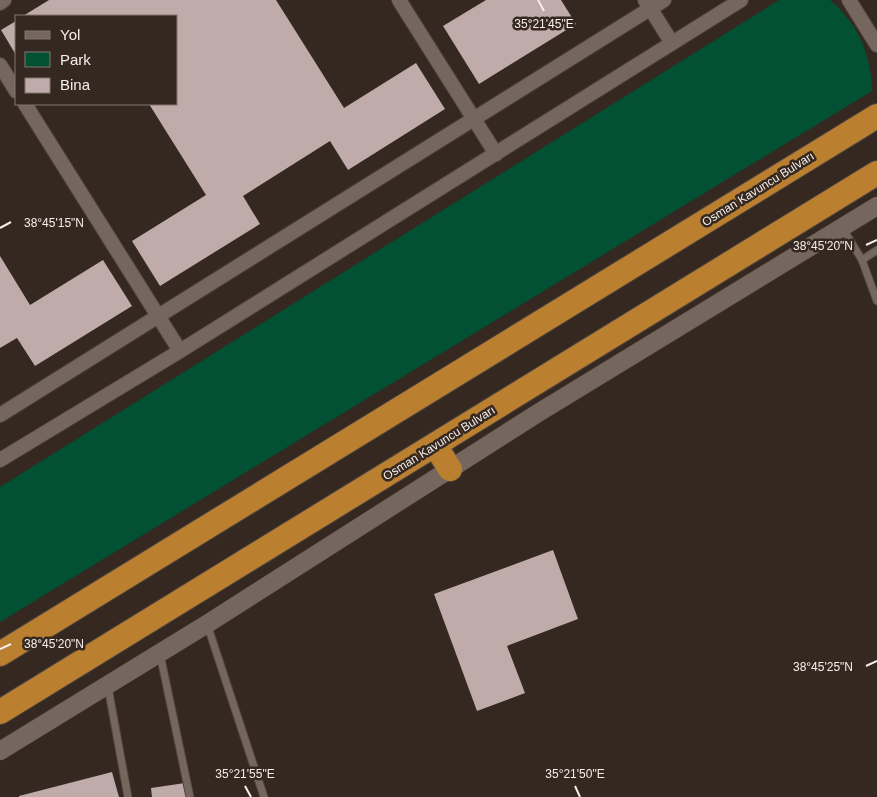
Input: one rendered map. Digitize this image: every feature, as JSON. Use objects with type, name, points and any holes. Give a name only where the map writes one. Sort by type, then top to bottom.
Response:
[{"type":"highway","name":"Osman Kavuncu Bulvarı","points":[[0,654],[877,116]]},
{"type":"highway","name":"Osman Kavuncu Bulvarı","points":[[0,712],[877,173]]},
{"type":"highway","points":[[435,445],[450,469]]},
{"type":"street","points":[[0,3],[4,0]]},
{"type":"street","points":[[400,0],[496,154]]},
{"type":"street","points":[[0,415],[474,119],[648,4],[664,0]]},
{"type":"street","points":[[0,460],[180,351],[741,0]]},
{"type":"street","points":[[849,0],[877,45]]},
{"type":"street","points":[[648,4],[672,43]]},
{"type":"street","points":[[0,65],[15,88]]},
{"type":"street","points":[[25,105],[180,351]]},
{"type":"street","points":[[0,751],[208,624],[538,413],[877,206]]},
{"type":"lane","points":[[842,227],[862,260],[877,301]]},
{"type":"lane","points":[[862,260],[877,250]]},
{"type":"lane","points":[[208,624],[264,797]]},
{"type":"lane","points":[[160,654],[190,797]]},
{"type":"lane","points":[[108,685],[128,797]]},
{"type":"green space","points":[[779,0],[830,0],[840,9],[855,30],[866,52],[872,91],[0,622],[0,487]]},
{"type":"building","points":[[49,0],[276,0],[344,108],[416,63],[445,109],[348,170],[330,141],[243,196],[260,224],[160,286],[132,241],[206,195],[150,105],[178,105],[178,15],[25,15]]},
{"type":"building","points":[[486,0],[561,0],[576,24],[479,84],[443,26]]},
{"type":"building","points":[[15,22],[15,53],[1,30]]},
{"type":"building","points":[[0,256],[30,305],[103,260],[132,306],[35,366],[17,338],[0,348]]},
{"type":"building","points":[[553,550],[578,619],[507,646],[525,693],[477,711],[434,594]]},
{"type":"building","points":[[112,772],[119,797],[19,797],[19,796]]},
{"type":"building","points":[[185,783],[187,797],[152,797],[151,788]]}]
